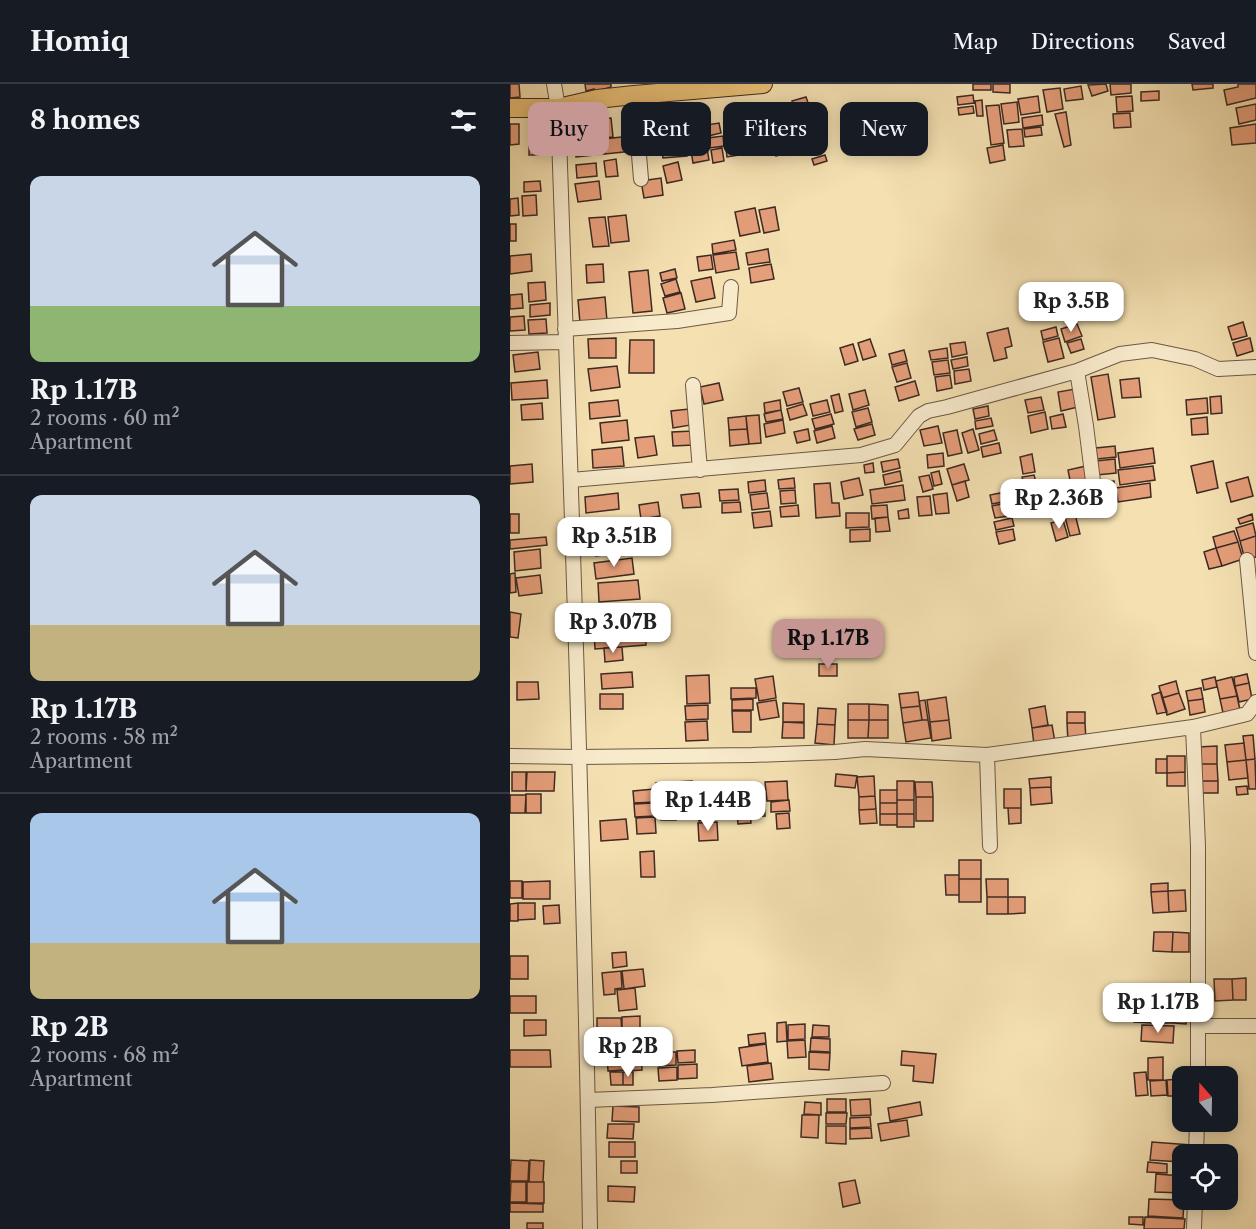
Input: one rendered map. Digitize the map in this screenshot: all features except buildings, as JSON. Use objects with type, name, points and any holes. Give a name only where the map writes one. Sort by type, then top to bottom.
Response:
[{"type":"main road","points":[[584,102],[634,94],[763,84]]},
{"type":"main road","points":[[510,108],[528,108]]},
{"type":"street","points":[[554,84],[557,102]]},
{"type":"street","points":[[634,94],[641,180]]},
{"type":"street","points":[[559,156],[579,758],[590,1229]]},
{"type":"street","points":[[510,343],[729,313],[731,287]]},
{"type":"street","points":[[571,480],[861,455],[895,445],[919,416],[928,411],[1077,371],[1120,354],[1152,350],[1195,359],[1218,369],[1256,368]]},
{"type":"street","points":[[1077,371],[1096,505]]},
{"type":"street","points":[[693,385],[700,470]]},
{"type":"street","points":[[1248,560],[1256,653]]},
{"type":"street","points":[[510,756],[579,758],[835,753],[865,749],[987,755],[1193,728],[1247,714],[1256,702]]},
{"type":"street","points":[[1193,728],[1198,846],[1198,1066]]},
{"type":"street","points":[[987,755],[990,846]]},
{"type":"street","points":[[1199,1026],[1256,1026]]},
{"type":"street","points":[[588,1100],[712,1095],[884,1083]]},
{"type":"street","points":[[1194,1229],[1195,1210]]}]
